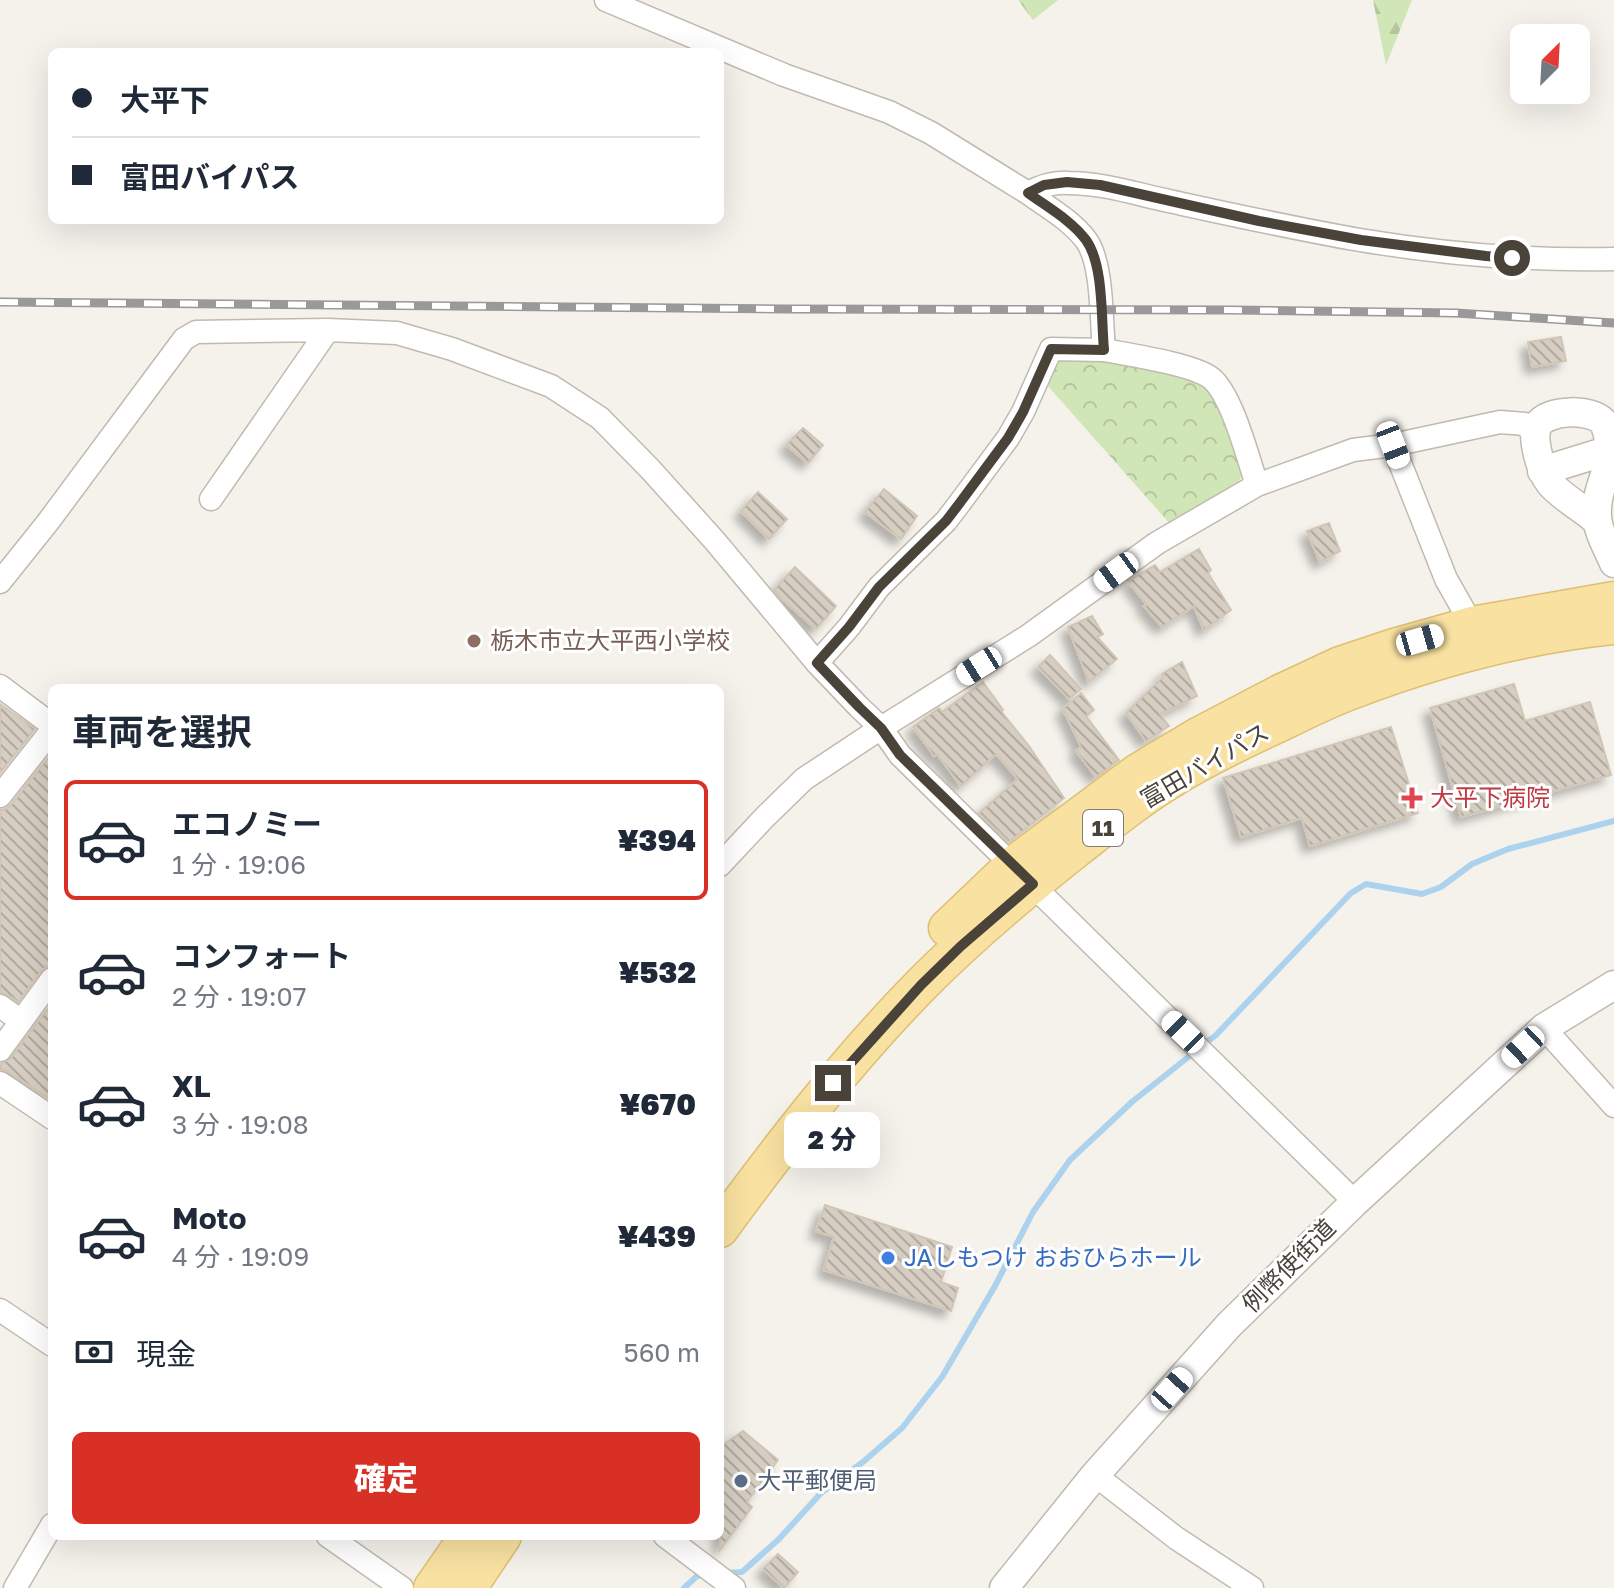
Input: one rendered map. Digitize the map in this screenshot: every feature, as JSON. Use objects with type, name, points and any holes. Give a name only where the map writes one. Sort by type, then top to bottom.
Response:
[{"type":"main road","name":"富田バイパス","points":[[724,1183],[806,1079],[908,966],[1023,874],[1138,772],[1212,728],[1340,665],[1472,625],[1614,600]]},
{"type":"main road","name":"富田バイパス","points":[[724,1224],[814,1104],[961,946],[1023,874],[1172,778],[1348,692],[1485,648],[1614,626]]},
{"type":"main road","points":[[432,1588],[465,1540]]},
{"type":"main road","points":[[468,1588],[500,1540]]},
{"type":"street","points":[[606,0],[720,48]]},
{"type":"street","points":[[724,50],[784,75],[889,112],[931,133],[1028,193],[1073,226],[1088,242],[1099,271],[1104,350]]},
{"type":"street","points":[[1028,193],[1044,185],[1067,182],[1100,185],[1259,221],[1361,240],[1486,256],[1614,259]]},
{"type":"street","points":[[211,499],[328,330]]},
{"type":"street","points":[[0,582],[184,339],[196,332],[328,330],[397,333],[452,349],[551,386],[600,418],[705,530],[817,663],[881,728],[900,755],[1355,1202]]},
{"type":"street","points":[[817,663],[879,587],[946,521],[959,504],[1008,438],[1051,349],[1104,350],[1186,367],[1211,379],[1229,404],[1257,485]]},
{"type":"street","points":[[1597,521],[1598,507],[1612,466],[1609,421],[1574,412],[1545,417],[1535,435],[1542,471],[1566,498],[1597,521],[1614,563]]},
{"type":"street","points":[[724,861],[804,779],[1028,636],[1157,543],[1257,485],[1353,450],[1393,445],[1500,422],[1525,424],[1535,435]]},
{"type":"street","points":[[1393,445],[1446,579],[1472,625]]},
{"type":"street","points":[[1542,471],[1613,449]]},
{"type":"street","points":[[0,686],[48,724]]},
{"type":"street","points":[[0,796],[48,732]]},
{"type":"street","points":[[0,1050],[48,984]]},
{"type":"street","name":"例幣使街道","points":[[1004,1588],[1095,1475],[1229,1325],[1355,1202],[1544,1028],[1614,985]]},
{"type":"street","points":[[0,1006],[21,1021]]},
{"type":"street","points":[[1544,1028],[1614,1106]]},
{"type":"street","points":[[0,1083],[48,1115]]},
{"type":"street","points":[[0,1310],[48,1342]]},
{"type":"street","points":[[1095,1475],[1176,1538],[1252,1588]]},
{"type":"street","points":[[15,1588],[48,1532]]},
{"type":"street","points":[[334,1540],[402,1588]]},
{"type":"street","points":[[670,1540],[734,1588]]},
{"type":"green space","points":[[1018,0],[1058,0],[1033,20]]},
{"type":"green space","points":[[1373,0],[1412,0],[1386,65]]},
{"type":"green space","points":[[1061,356],[1106,356],[1208,383],[1245,469],[1236,487],[1170,524],[1047,385]]},
{"type":"building","points":[[1561,337],[1566,361],[1532,367],[1528,342]]},
{"type":"building","points":[[803,428],[823,445],[808,463],[786,445]]},
{"type":"building","points":[[884,489],[917,516],[901,539],[865,512]]},
{"type":"building","points":[[758,492],[787,519],[769,539],[741,511]]},
{"type":"building","points":[[1329,523],[1340,551],[1320,562],[1307,531]]},
{"type":"building","points":[[1199,549],[1211,570],[1208,573],[1231,610],[1204,630],[1194,606],[1162,627],[1128,581],[1155,565],[1160,572]]},
{"type":"building","points":[[795,567],[836,606],[816,629],[774,590]]},
{"type":"building","points":[[1092,616],[1103,634],[1097,637],[1117,659],[1089,682],[1068,627]]},
{"type":"building","points":[[1050,655],[1081,689],[1069,699],[1038,667]]},
{"type":"building","points":[[1182,662],[1197,696],[1160,714],[1169,726],[1146,741],[1126,713],[1163,677],[1162,674]]},
{"type":"building","points":[[983,682],[1064,798],[1009,842],[979,813],[1018,779],[996,754],[961,786],[913,727],[939,708],[942,712]]},
{"type":"building","points":[[1514,684],[1525,721],[1590,702],[1611,775],[1461,817],[1430,708]]},
{"type":"building","points":[[1081,693],[1094,710],[1086,716],[1119,760],[1096,777],[1076,751],[1081,747],[1063,709]]},
{"type":"building","points":[[0,704],[35,729],[0,773]]},
{"type":"building","points":[[1391,727],[1418,813],[1310,846],[1302,818],[1241,837],[1223,778]]},
{"type":"building","points":[[48,758],[48,966],[18,1002],[0,992],[0,810],[11,805]]},
{"type":"building","points":[[48,1008],[48,1098],[8,1071],[0,1069],[1,1064],[11,1058]]},
{"type":"building","name":"JAしもつけ おおひらホール","points":[[825,1205],[952,1247],[941,1282],[958,1288],[951,1311],[824,1270],[834,1237],[816,1231]]},
{"type":"building","name":"大平郵便局","points":[[743,1431],[778,1460],[747,1502],[752,1507],[720,1550],[720,1540],[724,1540],[724,1444]]},
{"type":"building","points":[[778,1554],[798,1572],[784,1588],[763,1569]]},
{"type":"waterway","points":[[725,1573],[742,1572],[779,1539],[822,1492],[902,1428],[942,1377],[995,1286],[1033,1212],[1070,1160],[1133,1101],[1216,1035],[1351,893],[1366,884],[1422,894],[1441,887],[1472,864],[1508,849],[1614,821]]},
{"type":"waterway","points":[[684,1588],[697,1576],[706,1575]]},
{"type":"railway","points":[[0,302],[1231,310],[1456,313],[1614,323]]},
{"type":"place","name":"栃木市立大平西小学校","points":[[474,641]]},
{"type":"place","name":"大平下病院","points":[[1412,798]]},
{"type":"place","name":"JAしもつけ おおひらホール","points":[[888,1258]]},
{"type":"place","name":"大平郵便局","points":[[741,1481]]},
{"type":"route","points":[[833,1083],[921,985],[1033,884],[900,755],[881,728],[817,663],[879,587],[946,521],[959,504],[1008,438],[1051,349],[1104,350],[1099,271],[1088,242],[1073,226],[1028,193],[1044,185],[1067,182],[1100,185],[1259,221],[1361,240],[1512,258]]}]
